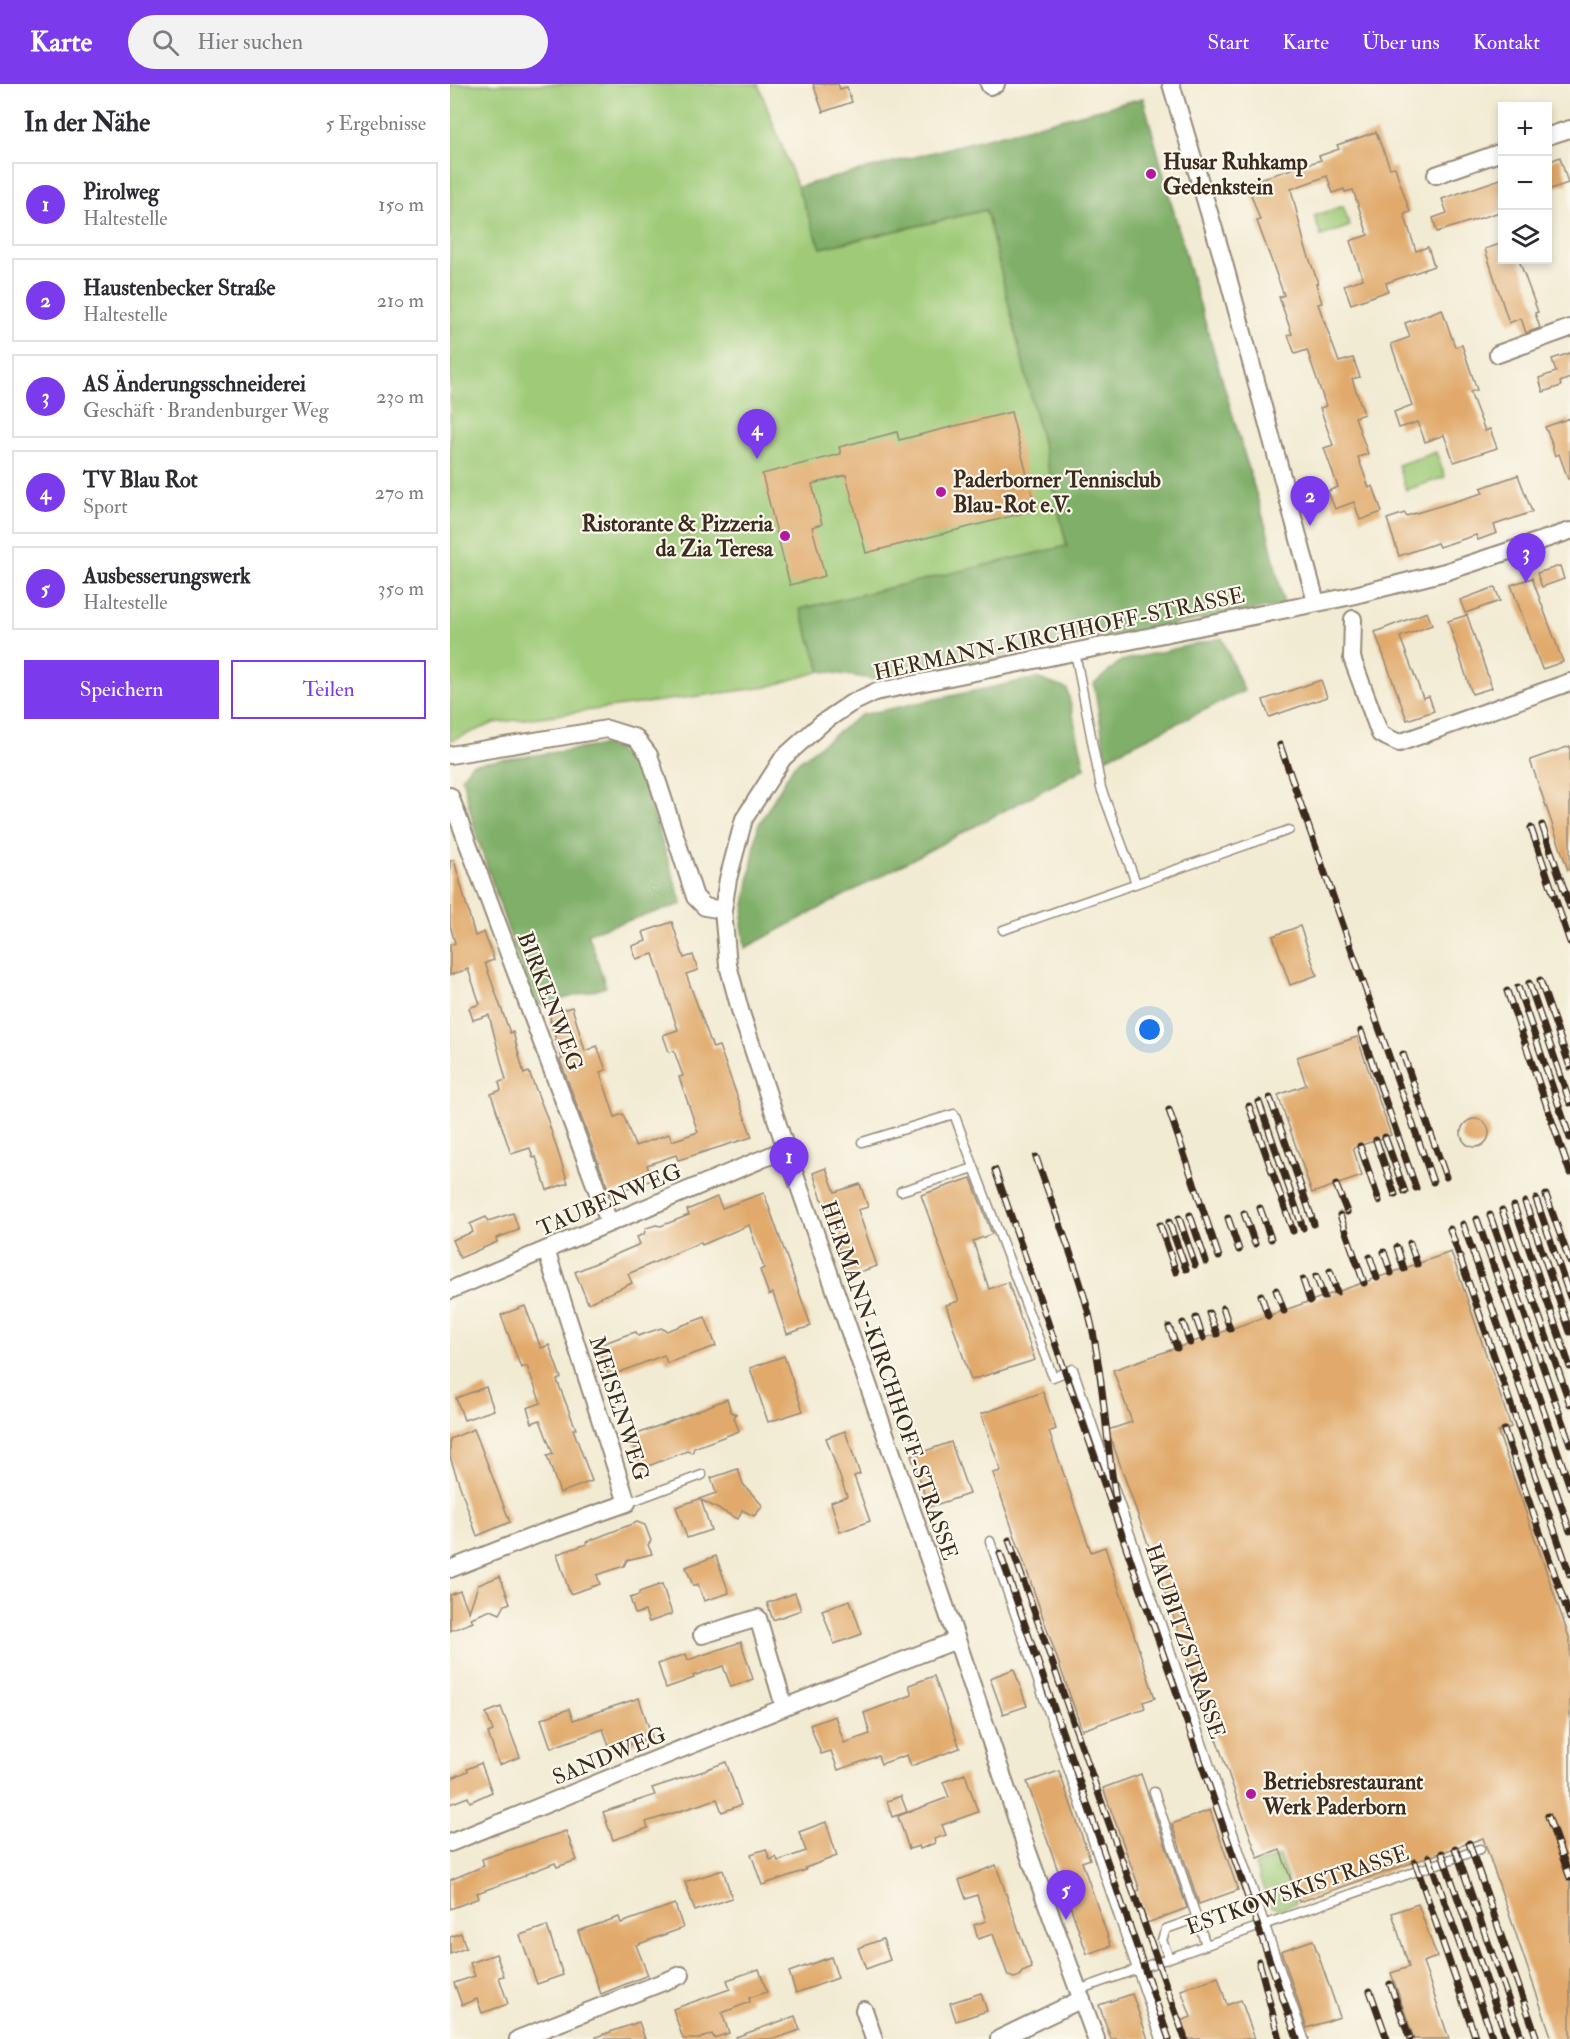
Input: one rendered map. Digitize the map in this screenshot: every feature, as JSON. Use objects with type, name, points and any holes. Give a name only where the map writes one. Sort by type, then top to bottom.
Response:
[{"type":"street","points":[[988,84],[996,84]]},
{"type":"street","points":[[1171,84],[1224,263],[1316,602]]},
{"type":"street","points":[[1552,135],[1570,129]]},
{"type":"street","points":[[1436,175],[1498,154]]},
{"type":"street","points":[[1498,354],[1570,328]]},
{"type":"street","name":"HERMANN-KIRCHHOFF-STRASSE","points":[[1096,2039],[1022,1834],[740,1010],[728,965],[723,910],[728,879],[744,819],[783,758],[822,723],[850,704],[875,692],[1316,602],[1445,572],[1570,531]]},
{"type":"street","points":[[1353,619],[1352,658],[1380,734],[1399,743],[1570,682]]},
{"type":"street","points":[[450,755],[608,729],[636,738],[649,755],[695,897],[705,907],[723,910]]},
{"type":"street","name":"BIRKENWEG","points":[[450,796],[609,1222]]},
{"type":"street","name":"TAUBENWEG","points":[[450,1290],[786,1149]]},
{"type":"street","name":"MEISENWEG","points":[[450,1569],[627,1503],[546,1250]]},
{"type":"street","points":[[702,1635],[758,1618],[784,1706]]},
{"type":"street","name":"SANDWEG","points":[[450,1843],[685,1749],[784,1706],[957,1640]]},
{"type":"street","points":[[518,2039],[681,1975]]},
{"type":"street","points":[[999,2039],[1080,1995]]},
{"type":"street","points":[[864,2010],[874,2039]]},
{"type":"lane","points":[[1075,652],[1101,788],[1136,883]]},
{"type":"lane","points":[[1004,930],[1288,830]]},
{"type":"lane","points":[[862,1142],[954,1114],[974,1168],[901,1191]]},
{"type":"lane","name":"HAUBITZSTRASSE","points":[[974,1168],[1053,1377],[1073,1369],[1304,2039]]},
{"type":"lane","points":[[627,1503],[702,1475]]},
{"type":"lane","points":[[990,1541],[1161,2039]]},
{"type":"lane","points":[[1154,1792],[1206,1945]]},
{"type":"lane","name":"ESTKOWSKISTRASSE","points":[[1080,1995],[1129,1972],[1480,1849]]},
{"type":"lane","points":[[1169,1958],[1162,1940],[1166,1929],[1197,1918]]},
{"type":"green space","points":[[450,84],[758,84],[821,248],[986,210],[1067,546],[800,609],[821,671],[767,687],[494,723],[450,741]]},
{"type":"green space","points":[[1143,98],[1189,268],[1268,534],[1284,605],[879,680],[821,671],[800,609],[1067,546],[986,210],[821,248],[797,187]]},
{"type":"green space","points":[[1343,206],[1350,226],[1321,236],[1314,216]]},
{"type":"green space","points":[[1436,452],[1445,477],[1406,490],[1398,465]]},
{"type":"green space","points":[[1222,638],[1244,691],[1106,758],[1094,684],[1121,661]]},
{"type":"green space","points":[[1036,678],[1067,689],[1085,768],[745,948],[742,924],[758,826],[794,765],[861,715]]},
{"type":"green space","points":[[607,745],[637,763],[682,904],[588,933],[606,987],[534,1007],[476,834],[462,777],[472,764]]},
{"type":"green space","points":[[1279,1856],[1296,1903],[1278,1909],[1269,1905],[1255,1865]]},
{"type":"building","points":[[813,84],[838,84],[840,89],[847,87],[852,102],[823,112]]},
{"type":"building","points":[[1376,132],[1390,168],[1395,167],[1410,212],[1404,214],[1416,251],[1428,247],[1434,266],[1386,283],[1388,291],[1351,304],[1344,285],[1363,279],[1350,241],[1368,235],[1353,190],[1345,192],[1344,189],[1333,193],[1327,176],[1291,189],[1305,246],[1318,283],[1316,284],[1322,303],[1318,304],[1339,362],[1353,358],[1360,377],[1352,379],[1364,414],[1355,417],[1368,454],[1358,457],[1369,488],[1373,486],[1382,512],[1360,520],[1354,502],[1335,509],[1328,491],[1338,487],[1324,448],[1333,445],[1320,408],[1326,406],[1307,350],[1295,354],[1288,335],[1292,334],[1279,297],[1284,295],[1257,221],[1260,220],[1247,183],[1321,160],[1319,156],[1339,149],[1337,145]]},
{"type":"building","points":[[1560,157],[1568,183],[1552,189],[1552,160]]},
{"type":"building","points":[[1498,180],[1498,213],[1437,232],[1433,218],[1447,213],[1442,199]]},
{"type":"building","points":[[1498,245],[1498,264],[1520,264],[1538,312],[1535,313],[1540,328],[1526,333],[1521,318],[1509,323],[1485,249]]},
{"type":"building","points":[[1442,309],[1455,347],[1462,345],[1477,390],[1470,392],[1485,431],[1490,429],[1497,448],[1454,462],[1444,435],[1425,442],[1418,422],[1399,428],[1394,412],[1412,405],[1391,344],[1410,337],[1405,323]]},
{"type":"building","points":[[1570,353],[1570,378],[1560,382],[1561,386],[1543,392],[1539,378],[1556,372],[1552,359]]},
{"type":"building","name":"Paderborner Tennisclub Blau-Rot e.V.","points":[[1011,412],[1036,510],[866,553],[846,475],[812,484],[822,524],[812,527],[825,576],[790,585],[762,474],[841,454],[839,447],[897,432],[899,440]]},
{"type":"building","points":[[1570,418],[1570,479],[1568,479],[1559,454],[1555,456],[1545,427]]},
{"type":"building","points":[[1518,475],[1532,512],[1494,525],[1497,533],[1478,540],[1476,535],[1439,547],[1437,543],[1399,556],[1387,519],[1405,513],[1406,516],[1483,493],[1481,488]]},
{"type":"building","points":[[1560,566],[1564,579],[1542,587],[1537,573]]},
{"type":"building","points":[[1532,578],[1563,662],[1542,669],[1511,585]]},
{"type":"building","points":[[1495,587],[1500,601],[1465,613],[1460,600]]},
{"type":"building","points":[[1427,612],[1432,625],[1400,637],[1423,698],[1429,696],[1434,711],[1407,720],[1375,632]]},
{"type":"building","points":[[1467,615],[1492,688],[1472,694],[1448,621]]},
{"type":"building","points":[[1321,680],[1327,697],[1269,717],[1263,700]]},
{"type":"building","points":[[1570,746],[1570,869],[1568,870],[1530,760]]},
{"type":"building","points":[[454,860],[475,936],[484,932],[494,960],[485,963],[510,1033],[513,1032],[524,1074],[529,1072],[546,1115],[568,1183],[547,1190],[536,1157],[533,1158],[530,1148],[511,1154],[491,1094],[501,1090],[499,1082],[506,1080],[489,1015],[473,1020],[469,1008],[480,1004],[468,969],[450,975],[450,945],[455,943],[450,925],[450,861]]},
{"type":"building","points":[[672,922],[684,958],[693,955],[698,970],[686,974],[713,1048],[719,1046],[752,1137],[678,1160],[676,1155],[647,1165],[652,1180],[610,1194],[560,1060],[562,1059],[549,1014],[572,1007],[585,1051],[597,1046],[606,1070],[600,1072],[615,1117],[623,1114],[635,1146],[669,1134],[672,1141],[698,1132],[679,1077],[683,1076],[674,1051],[669,1052],[663,1035],[678,1030],[653,954],[636,959],[632,946],[646,941],[643,932]]},
{"type":"building","points":[[1300,926],[1317,975],[1290,985],[1273,936]]},
{"type":"building","points":[[1357,1037],[1391,1135],[1353,1148],[1362,1176],[1312,1193],[1278,1095],[1306,1085],[1297,1057]]},
{"type":"building","points":[[1475,1119],[1485,1123],[1489,1133],[1485,1143],[1475,1147],[1465,1143],[1461,1133],[1465,1123]]},
{"type":"building","points":[[826,1168],[835,1192],[860,1184],[868,1207],[858,1210],[877,1266],[848,1276],[813,1173]]},
{"type":"building","points":[[971,1178],[992,1234],[973,1241],[989,1289],[1008,1282],[1035,1360],[971,1380],[946,1305],[959,1301],[921,1195]]},
{"type":"building","points":[[764,1193],[811,1326],[787,1334],[773,1293],[769,1295],[760,1270],[764,1268],[749,1225],[702,1245],[701,1242],[628,1274],[632,1283],[588,1303],[575,1272],[640,1244],[637,1237],[644,1234],[646,1228],[661,1226],[689,1215],[687,1210],[717,1197],[722,1208]]},
{"type":"building","points":[[513,1213],[519,1230],[496,1238],[497,1242],[460,1258],[452,1240],[473,1232],[470,1224],[486,1217],[488,1221]]},
{"type":"building","points":[[1451,1252],[1511,1427],[1498,1432],[1570,1640],[1570,2039],[1552,2039],[1483,1838],[1299,1902],[1280,1850],[1258,1858],[1108,1430],[1132,1422],[1113,1370]]},
{"type":"building","points":[[525,1306],[541,1348],[549,1345],[561,1378],[557,1380],[576,1429],[573,1429],[592,1481],[560,1493],[547,1456],[553,1454],[540,1420],[532,1423],[527,1408],[541,1403],[527,1366],[521,1368],[501,1315]]},
{"type":"building","points":[[705,1317],[716,1346],[667,1363],[664,1355],[615,1374],[615,1372],[608,1374],[597,1346],[636,1332],[638,1336],[661,1328],[667,1331]]},
{"type":"building","points":[[784,1356],[803,1411],[768,1422],[750,1368]]},
{"type":"building","points":[[486,1387],[494,1410],[464,1420],[456,1398]]},
{"type":"building","points":[[1043,1392],[1056,1429],[1049,1432],[1091,1552],[1105,1547],[1155,1698],[1143,1702],[1145,1708],[1082,1730],[993,1473],[1001,1471],[981,1414]]},
{"type":"building","points":[[727,1399],[731,1412],[736,1414],[734,1418],[739,1431],[694,1448],[692,1453],[687,1451],[643,1468],[638,1455],[634,1453],[636,1449],[630,1437]]},
{"type":"building","points":[[474,1429],[510,1522],[477,1536],[450,1457],[450,1439]]},
{"type":"building","points":[[845,1431],[860,1474],[854,1476],[870,1521],[840,1532],[831,1502],[847,1496],[826,1438]]},
{"type":"building","points":[[951,1442],[969,1494],[929,1507],[911,1456]]},
{"type":"building","points":[[738,1469],[743,1484],[763,1506],[754,1516],[742,1510],[738,1519],[701,1500],[711,1530],[687,1538],[676,1507],[716,1493],[711,1478]]},
{"type":"building","points":[[637,1522],[645,1525],[651,1541],[648,1545],[652,1554],[627,1560],[624,1566],[597,1575],[600,1584],[570,1594],[557,1554],[587,1544],[586,1542]]},
{"type":"building","points":[[716,1556],[729,1593],[704,1601],[698,1584],[693,1586],[686,1567]]},
{"type":"building","points":[[500,1576],[510,1603],[505,1605],[500,1614],[491,1610],[471,1618],[473,1622],[450,1631],[450,1595],[460,1591],[469,1612],[478,1585]]},
{"type":"building","points":[[662,1584],[672,1614],[649,1622],[645,1611],[635,1614],[630,1598],[639,1595],[639,1592]]},
{"type":"building","points":[[795,1593],[801,1610],[773,1620],[767,1603]]},
{"type":"building","points":[[850,1600],[862,1634],[834,1644],[822,1610]]},
{"type":"building","points":[[741,1642],[753,1679],[731,1687],[723,1666],[666,1688],[658,1664],[686,1654],[688,1660]]},
{"type":"building","points":[[1014,1669],[1027,1706],[1003,1714],[990,1678]]},
{"type":"building","points":[[934,1676],[960,1748],[911,1766],[907,1755],[881,1764],[878,1756],[838,1770],[831,1751],[821,1754],[810,1725],[835,1716],[844,1743],[870,1734],[864,1713],[912,1695],[909,1685]]},
{"type":"building","points":[[639,1698],[652,1737],[611,1751],[603,1729],[551,1748],[541,1719],[569,1709],[573,1720]]},
{"type":"building","points":[[501,1707],[520,1757],[499,1765],[488,1733],[493,1731],[486,1713]]},
{"type":"building","points":[[726,1762],[741,1805],[722,1812],[717,1799],[646,1822],[648,1828],[613,1840],[603,1812],[655,1795],[652,1788]]},
{"type":"building","points":[[481,1763],[492,1792],[470,1802],[468,1797],[450,1804],[450,1779]]},
{"type":"building","points":[[1059,1771],[1090,1859],[1082,1862],[1111,1946],[1087,1954],[1027,1782]]},
{"type":"building","points":[[965,1774],[978,1812],[942,1825],[946,1835],[934,1839],[935,1843],[920,1849],[919,1846],[909,1849],[898,1816],[949,1797],[943,1782]]},
{"type":"building","points":[[1141,1774],[1187,1908],[1147,1923],[1136,1891],[1140,1890],[1103,1788]]},
{"type":"building","points":[[901,1796],[907,1812],[892,1817],[887,1801]]},
{"type":"building","points":[[1210,1810],[1238,1890],[1199,1904],[1172,1824]]},
{"type":"building","points":[[826,1822],[837,1856],[805,1868],[806,1870],[762,1885],[751,1854],[766,1849],[770,1860],[776,1857],[778,1861],[806,1851],[799,1832]]},
{"type":"building","points":[[566,1831],[577,1860],[557,1867],[555,1863],[526,1874],[477,1893],[479,1898],[450,1909],[450,1880],[484,1866],[482,1859]]},
{"type":"building","points":[[996,1865],[1032,1968],[1014,1978],[1008,1976],[993,1934],[978,1939],[974,1925],[986,1921],[977,1895],[966,1899],[959,1880]]},
{"type":"building","points":[[723,1870],[732,1898],[695,1911],[685,1882]]},
{"type":"building","points":[[675,1904],[683,1928],[636,1945],[648,1975],[601,1994],[578,1931],[619,1917],[621,1923]]},
{"type":"building","points":[[1418,1904],[1437,1957],[1423,1962],[1449,2039],[1414,2039],[1391,1973],[1409,1967],[1392,1913]]},
{"type":"building","points":[[547,1926],[563,1975],[537,1984],[520,1935]]},
{"type":"building","points":[[461,1933],[466,1948],[450,1954],[450,1937]]},
{"type":"building","points":[[883,1939],[890,1960],[866,1969],[858,1948]]},
{"type":"building","points":[[1313,1940],[1340,2017],[1307,2028],[1281,1951]]},
{"type":"building","points":[[496,1954],[504,1976],[499,1977],[508,2004],[482,2013],[477,1999],[462,2005],[454,1983],[475,1976],[470,1963]]},
{"type":"building","points":[[831,1957],[838,1978],[796,1993],[789,1972]]},
{"type":"building","points":[[759,1969],[767,1992],[749,1998],[750,2002],[722,2013],[729,2033],[714,2038],[712,2034],[699,2039],[683,2039],[673,2009],[730,1989],[727,1980]]},
{"type":"building","points":[[1218,1977],[1227,2005],[1241,2000],[1255,2039],[1184,2039],[1178,2022],[1191,2017],[1181,1990]]},
{"type":"building","points":[[981,1993],[987,2011],[956,2021],[950,2003]]},
{"type":"building","points":[[1132,1994],[1148,2039],[1111,2039],[1099,2005]]},
{"type":"building","points":[[795,2016],[800,2030],[774,2039],[737,2039],[736,2037]]},
{"type":"building","points":[[639,2022],[645,2039],[597,2039],[596,2037]]},
{"type":"railway","points":[[1280,745],[1433,1182]]},
{"type":"railway","points":[[1542,825],[1570,907]]},
{"type":"railway","points":[[1531,828],[1570,942]]},
{"type":"railway","points":[[1540,980],[1570,1067]]},
{"type":"railway","points":[[1529,983],[1570,1103]]},
{"type":"railway","points":[[1518,987],[1570,1138]]},
{"type":"railway","points":[[1507,991],[1570,1173]]},
{"type":"railway","points":[[1361,1031],[1416,1188]]},
{"type":"railway","points":[[1403,1054],[1446,1177]]},
{"type":"railway","points":[[1270,1098],[1314,1224]]},
{"type":"railway","points":[[1259,1102],[1303,1228]]},
{"type":"railway","points":[[1249,1106],[1293,1231]]},
{"type":"railway","points":[[1169,1110],[1219,1257]]},
{"type":"railway","points":[[1385,1137],[1405,1192]]},
{"type":"railway","points":[[1376,1140],[1395,1195]]},
{"type":"railway","points":[[1360,1146],[1379,1201]]},
{"type":"railway","points":[[1036,1157],[1074,1263],[1092,1327],[1116,1500]]},
{"type":"railway","points":[[995,1170],[1297,2039]]},
{"type":"railway","points":[[1336,1185],[1347,1212]]},
{"type":"railway","points":[[1546,1195],[1570,1262]]},
{"type":"railway","points":[[1536,1199],[1570,1297]]},
{"type":"railway","points":[[1525,1202],[1570,1332]]},
{"type":"railway","points":[[1514,1206],[1570,1367]]},
{"type":"railway","points":[[1260,1208],[1271,1239]]},
{"type":"railway","points":[[1502,1210],[1570,1404]]},
{"type":"railway","points":[[1244,1213],[1255,1244]]},
{"type":"railway","points":[[1190,1215],[1206,1262]]},
{"type":"railway","points":[[1340,1215],[1364,1283]]},
{"type":"railway","points":[[1490,1215],[1570,1444]]},
{"type":"railway","points":[[1179,1218],[1195,1265]]},
{"type":"railway","points":[[1228,1218],[1239,1250]]},
{"type":"railway","points":[[1477,1219],[1570,1487]]},
{"type":"railway","points":[[1169,1222],[1186,1269]]},
{"type":"railway","points":[[1463,1224],[1570,1531]]},
{"type":"railway","points":[[1160,1225],[1176,1272]]},
{"type":"railway","points":[[1450,1229],[1570,1575]]},
{"type":"railway","points":[[1410,1243],[1417,1264]]},
{"type":"railway","points":[[1397,1247],[1404,1269]]},
{"type":"railway","points":[[1384,1252],[1391,1273]]},
{"type":"railway","points":[[1370,1257],[1377,1278]]},
{"type":"railway","points":[[1330,1271],[1337,1292]]},
{"type":"railway","points":[[1316,1276],[1324,1297]]},
{"type":"railway","points":[[1303,1280],[1310,1301]]},
{"type":"railway","points":[[1276,1290],[1284,1311]]},
{"type":"railway","points":[[1261,1295],[1268,1316]]},
{"type":"railway","points":[[1223,1308],[1230,1329]]},
{"type":"railway","points":[[1209,1313],[1217,1334]]},
{"type":"railway","points":[[1196,1318],[1203,1338]]},
{"type":"railway","points":[[1183,1323],[1190,1343]]},
{"type":"railway","points":[[1169,1327],[1177,1348]]},
{"type":"railway","points":[[1504,1430],[1570,1618]]},
{"type":"railway","points":[[1009,1540],[1185,2039]]},
{"type":"railway","points":[[1000,1553],[1169,2039]]},
{"type":"railway","points":[[1548,1816],[1570,1878]]},
{"type":"railway","points":[[1469,1843],[1537,2039]]},
{"type":"railway","points":[[1455,1848],[1522,2039]]},
{"type":"railway","points":[[1442,1853],[1507,2039]]},
{"type":"railway","points":[[1429,1857],[1493,2039]]},
{"type":"railway","points":[[1415,1862],[1476,2039]]},
{"type":"railway","points":[[1259,1961],[1279,2039]]},
{"type":"railway","points":[[1390,1984],[1410,2039]]},
{"type":"railway","points":[[1370,1991],[1387,2039]]},
{"type":"place","name":"Husar Ruhkamp Gedenkstein","points":[[1151,174]]},
{"type":"place","name":"TV Blau Rot","points":[[757,459]]},
{"type":"place","name":"Paderborner Tennisclub Blau-Rot e.V.","points":[[941,492]]},
{"type":"place","name":"Haustenbecker Straße","points":[[1310,526]]},
{"type":"place","name":"Ristorante & Pizzeria da Zia Teresa","points":[[785,536]]},
{"type":"place","name":"AS Änderungsschneiderei","points":[[1526,583]]},
{"type":"place","name":"Pirolweg","points":[[789,1187]]},
{"type":"place","name":"Betriebsrestaurant Werk Paderborn","points":[[1251,1794]]},
{"type":"place","name":"Ausbesserungswerk","points":[[1066,1920]]}]
